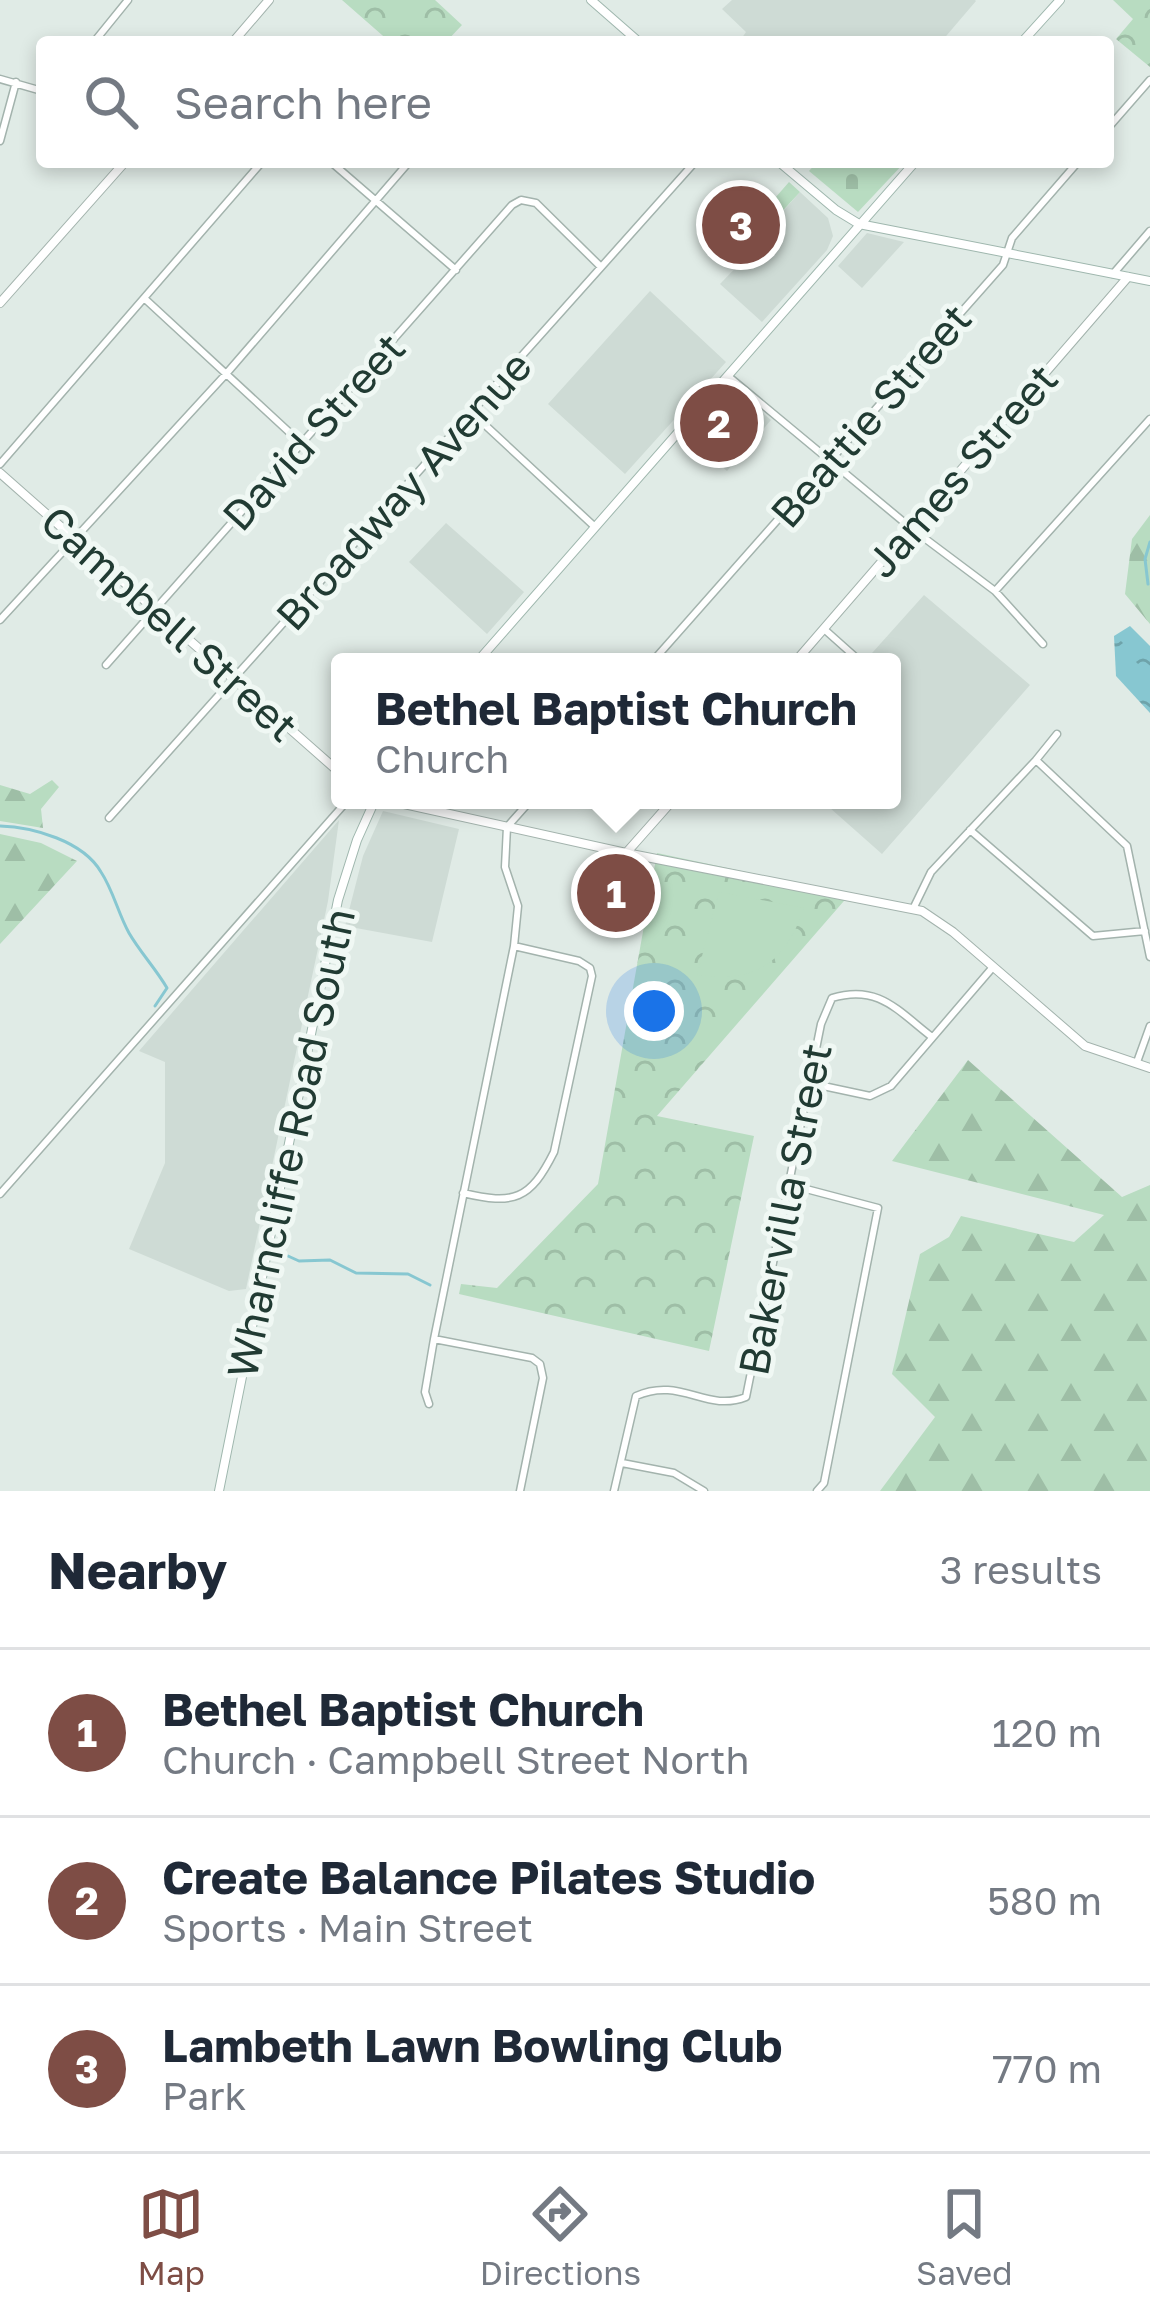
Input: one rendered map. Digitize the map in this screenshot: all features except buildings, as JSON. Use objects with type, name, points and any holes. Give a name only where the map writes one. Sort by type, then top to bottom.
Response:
[{"type":"street","points":[[99,36],[128,0]]},
{"type":"street","points":[[238,36],[269,0]]},
{"type":"street","points":[[591,0],[632,36]]},
{"type":"street","points":[[1027,36],[1060,0]]},
{"type":"street","points":[[0,79],[36,89]]},
{"type":"street","points":[[1114,121],[1150,80]]},
{"type":"street","points":[[0,141],[16,82]]},
{"type":"street","points":[[0,303],[120,168]]},
{"type":"street","points":[[0,468],[257,168]]},
{"type":"street","points":[[338,168],[456,270]]},
{"type":"street","points":[[0,620],[226,374],[404,168]]},
{"type":"street","name":"Broadway Avenue","points":[[110,818],[690,168]]},
{"type":"street","points":[[786,168],[860,224],[1150,281]]},
{"type":"street","points":[[485,653],[910,168]]},
{"type":"street","name":"Beattie Street","points":[[660,653],[1003,265],[1012,238],[1073,168]]},
{"type":"street","name":"David Street","points":[[106,665],[512,205],[521,200],[536,202],[602,267]]},
{"type":"street","points":[[1113,274],[1150,231]]},
{"type":"street","name":"James Street","points":[[803,653],[1128,277]]},
{"type":"street","points":[[144,298],[302,444]]},
{"type":"street","points":[[728,376],[911,528],[995,591],[1043,644]]},
{"type":"street","points":[[471,412],[595,527]]},
{"type":"street","points":[[995,591],[1150,419]]},
{"type":"street","name":"Campbell Street","points":[[0,468],[331,765]]},
{"type":"street","points":[[824,629],[851,653]]},
{"type":"street","points":[[913,909],[931,872],[1057,734]]},
{"type":"street","points":[[1036,760],[1126,846],[1150,957]]},
{"type":"street","points":[[0,1194],[340,809]]},
{"type":"street","name":"Wharncliffe Road South","points":[[219,1491],[338,900],[371,809]]},
{"type":"street","points":[[426,809],[913,909],[953,932],[1085,1046],[1150,1068]]},
{"type":"street","points":[[429,1405],[425,1392],[434,1339],[514,946],[518,906],[505,867],[507,827],[523,809]]},
{"type":"street","points":[[626,853],[665,809]]},
{"type":"street","points":[[970,830],[1093,936],[1145,931]]},
{"type":"street","points":[[463,1193],[510,1200],[543,1175],[554,1152],[592,976],[590,968],[579,961],[514,946]]},
{"type":"street","points":[[809,1083],[870,1096],[891,1086],[993,967]]},
{"type":"street","name":"Bakervilla Street","points":[[614,1491],[636,1396],[658,1387],[730,1403],[746,1397],[820,1024],[832,998],[854,992],[880,997],[932,1037]]},
{"type":"street","points":[[1136,1063],[1150,1026]]},
{"type":"street","points":[[791,1185],[878,1208],[824,1484],[817,1491]]},
{"type":"street","points":[[434,1339],[532,1358],[540,1364],[543,1378],[520,1491]]},
{"type":"street","points":[[622,1463],[674,1473],[704,1491]]},
{"type":"shaded area","points":[[732,0],[976,1],[946,36],[743,36],[746,32],[722,9]]},
{"type":"shaded area","points":[[800,192],[828,218],[833,236],[827,250],[762,322],[720,284],[780,222],[777,218]]},
{"type":"shaded area","points":[[867,233],[904,242],[862,288],[838,266]]},
{"type":"shaded area","points":[[650,291],[726,362],[625,474],[548,404]]},
{"type":"shaded area","points":[[733,388],[771,420],[727,471],[688,437]]},
{"type":"shaded area","points":[[446,523],[524,592],[487,634],[409,562]]},
{"type":"shaded area","points":[[924,595],[1030,685],[882,854],[831,809],[901,809],[901,653],[872,653]]},
{"type":"shaded area","points":[[383,811],[459,829],[432,942],[345,926],[363,856]]},
{"type":"shaded area","points":[[339,820],[328,901],[246,1289],[229,1291],[129,1249],[165,1163],[165,1062],[139,1051]]},
{"type":"green space","points":[[342,0],[435,0],[462,25],[452,36],[383,36]]},
{"type":"green space","points":[[1113,0],[1150,0],[1150,67],[1116,39],[1133,19]]},
{"type":"green space","points":[[812,168],[899,168],[858,212],[809,171]]},
{"type":"green space","points":[[789,182],[800,192],[777,217],[780,221],[741,261],[703,230],[737,193],[762,213]]},
{"type":"green space","points":[[1150,515],[1150,624],[1125,594],[1132,539]]},
{"type":"green space","points":[[52,780],[59,787],[41,809],[43,828],[0,821],[0,785],[30,794]]},
{"type":"green space","points":[[0,834],[41,843],[77,861],[0,944]]},
{"type":"green space","points":[[657,853],[850,894],[657,1116],[754,1136],[709,1351],[459,1294],[461,1284],[497,1288],[598,1184]]},
{"type":"green space","points":[[719,892],[804,908],[787,943],[765,966],[736,976],[697,975]]},
{"type":"green space","points":[[968,1060],[1122,1197],[1150,1185],[1150,1491],[880,1491],[935,1417],[892,1374],[920,1254],[949,1237],[961,1216],[1074,1242],[1104,1215],[892,1161]]},
{"type":"water","points":[[1130,626],[1150,646],[1150,713],[1116,676],[1114,636]]},
{"type":"waterway","points":[[1148,584],[1145,559],[1150,542]]},
{"type":"waterway","points":[[0,826],[56,838],[93,861],[129,933],[167,988],[155,1006]]},
{"type":"waterway","points":[[288,1256],[299,1261],[330,1260],[356,1273],[408,1274],[430,1285]]},
{"type":"place","name":"Lambeth Lawn Bowling Club","points":[[741,225]]},
{"type":"place","name":"Create Balance Pilates Studio","points":[[719,423]]},
{"type":"place","name":"Bethel Baptist Church","points":[[616,893]]}]
